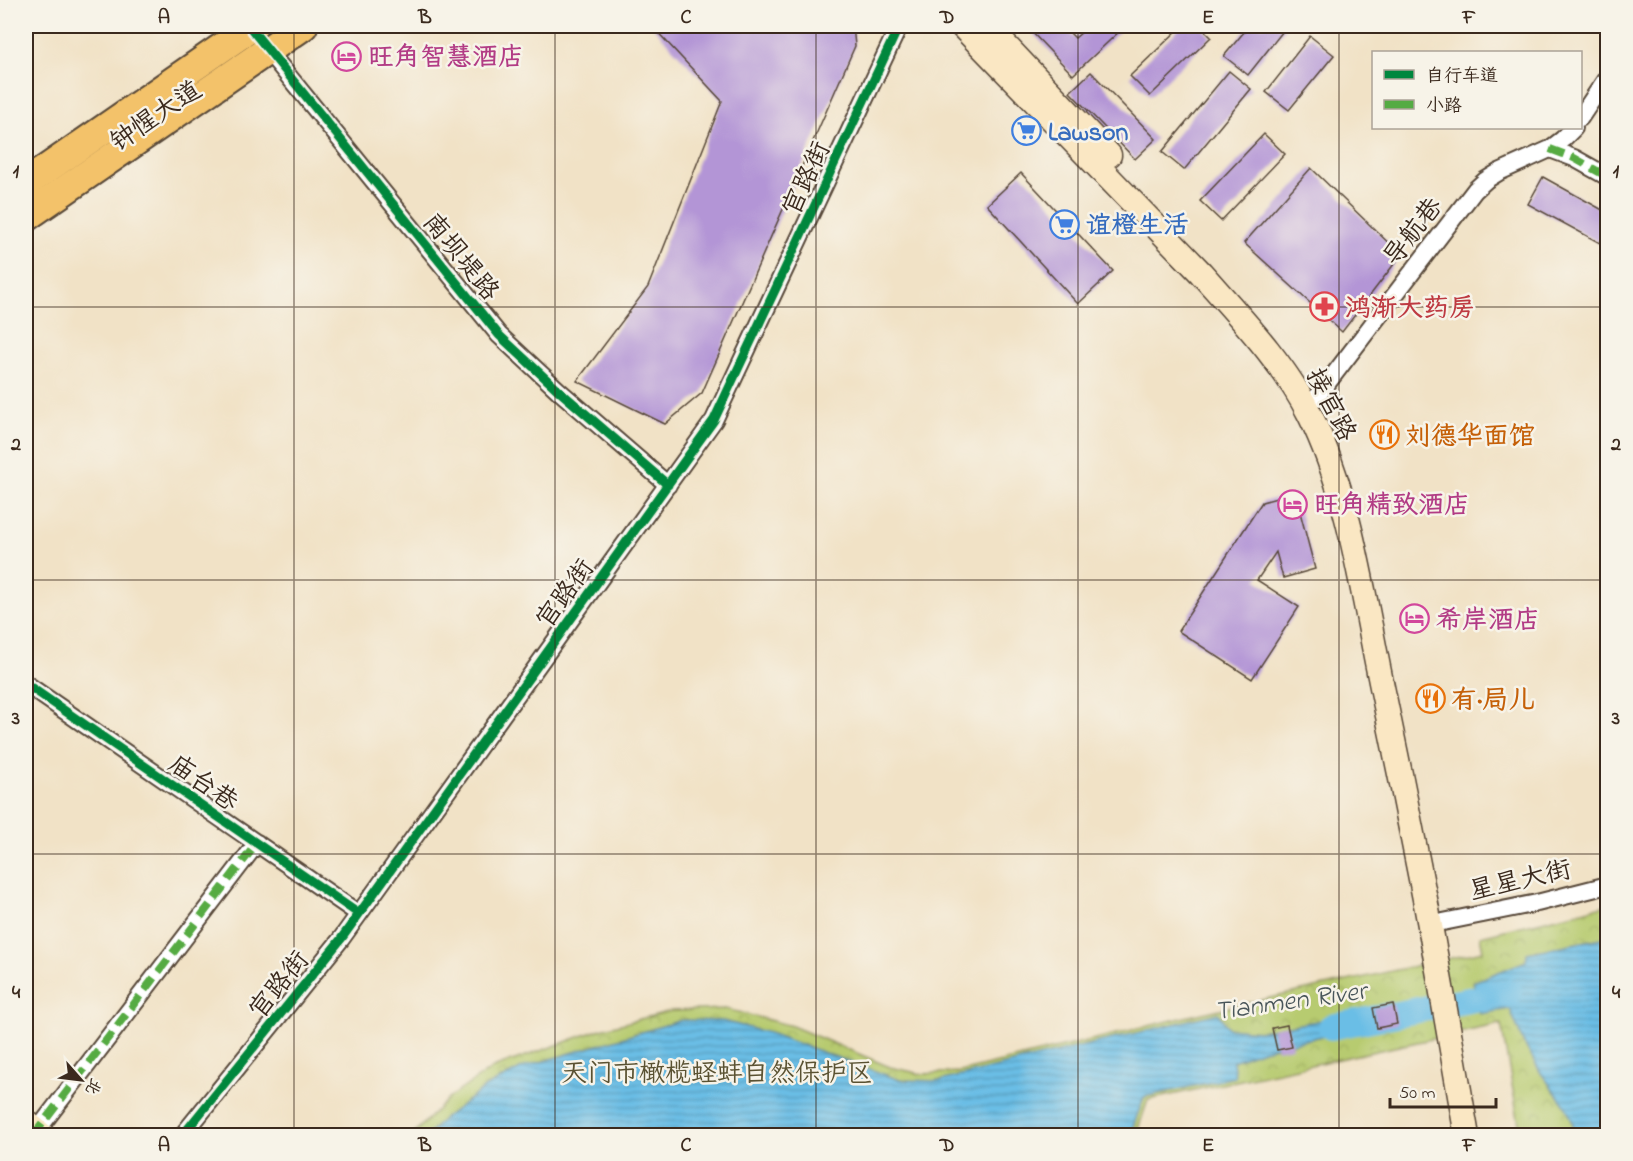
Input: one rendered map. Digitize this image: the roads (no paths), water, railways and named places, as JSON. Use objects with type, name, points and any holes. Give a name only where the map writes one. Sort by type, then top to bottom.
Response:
[{"type":"highway","name":"钟惺大道","points":[[26,183],[253,33],[285,26]]},
{"type":"highway","points":[[26,170],[253,33],[303,26]]},
{"type":"highway","name":"钟惺大道","points":[[26,204],[253,33]]},
{"type":"highway","points":[[26,217],[253,33]]},
{"type":"main road","name":"接官路","points":[[962,26],[1201,273],[1274,358],[1310,414],[1334,473],[1347,519],[1437,924]]},
{"type":"main road","name":"接官路","points":[[987,26],[1206,257],[1289,354],[1316,398],[1336,444],[1354,500],[1395,681],[1437,924]]},
{"type":"main road","points":[[1437,924],[1458,1041],[1480,1136]]},
{"type":"main road","points":[[1458,1041],[1467,1136]]},
{"type":"street","name":"官路街","points":[[182,1136],[359,914],[714,420],[899,26]]},
{"type":"street","name":"南坝堤路","points":[[253,33],[499,335],[558,390],[668,485]]},
{"type":"street","points":[[1582,116],[1608,76]]},
{"type":"street","name":"导航巷","points":[[1316,398],[1475,190],[1499,172],[1550,149],[1573,129]]},
{"type":"street","points":[[1550,149],[1574,158],[1608,177]]},
{"type":"street","name":"庙台巷","points":[[26,684],[359,914]]},
{"type":"street","points":[[34,1131],[257,843]]},
{"type":"street","name":"星星大街","points":[[1437,924],[1608,885]]},
{"type":"water","points":[[1607,937],[1607,1135],[1576,1135],[1564,1104],[1541,1073],[1523,1042],[1510,1009],[1480,1014],[1473,982],[1526,961],[1527,953]]},
{"type":"water","points":[[1218,1013],[1228,1028],[1260,1031],[1362,1013],[1365,1026],[1263,1050],[1233,1061],[1235,1077],[1144,1097],[1130,1135],[427,1136],[443,1119],[486,1087],[524,1067],[682,1020],[723,1021],[769,1033],[900,1080],[940,1081]]},
{"type":"waterway","name":"Tianmen River","points":[[1331,1027],[1510,992]]},
{"type":"place","name":"旺角智慧酒店","points":[[347,56]]},
{"type":"place","name":"Lawson","points":[[1027,131]]},
{"type":"place","name":"谊橙生活","points":[[1064,224]]},
{"type":"place","name":"鸿渐大药房","points":[[1324,307]]},
{"type":"place","name":"刘德华面馆","points":[[1384,435]]},
{"type":"place","name":"旺角精致酒店","points":[[1293,504]]},
{"type":"place","name":"希岸酒店","points":[[1415,619]]},
{"type":"place","name":"有·局儿","points":[[1430,699]]},
{"type":"park label","name":"天门市橄榄蛏蚌自然保护区","points":[[717,1072]]}]
